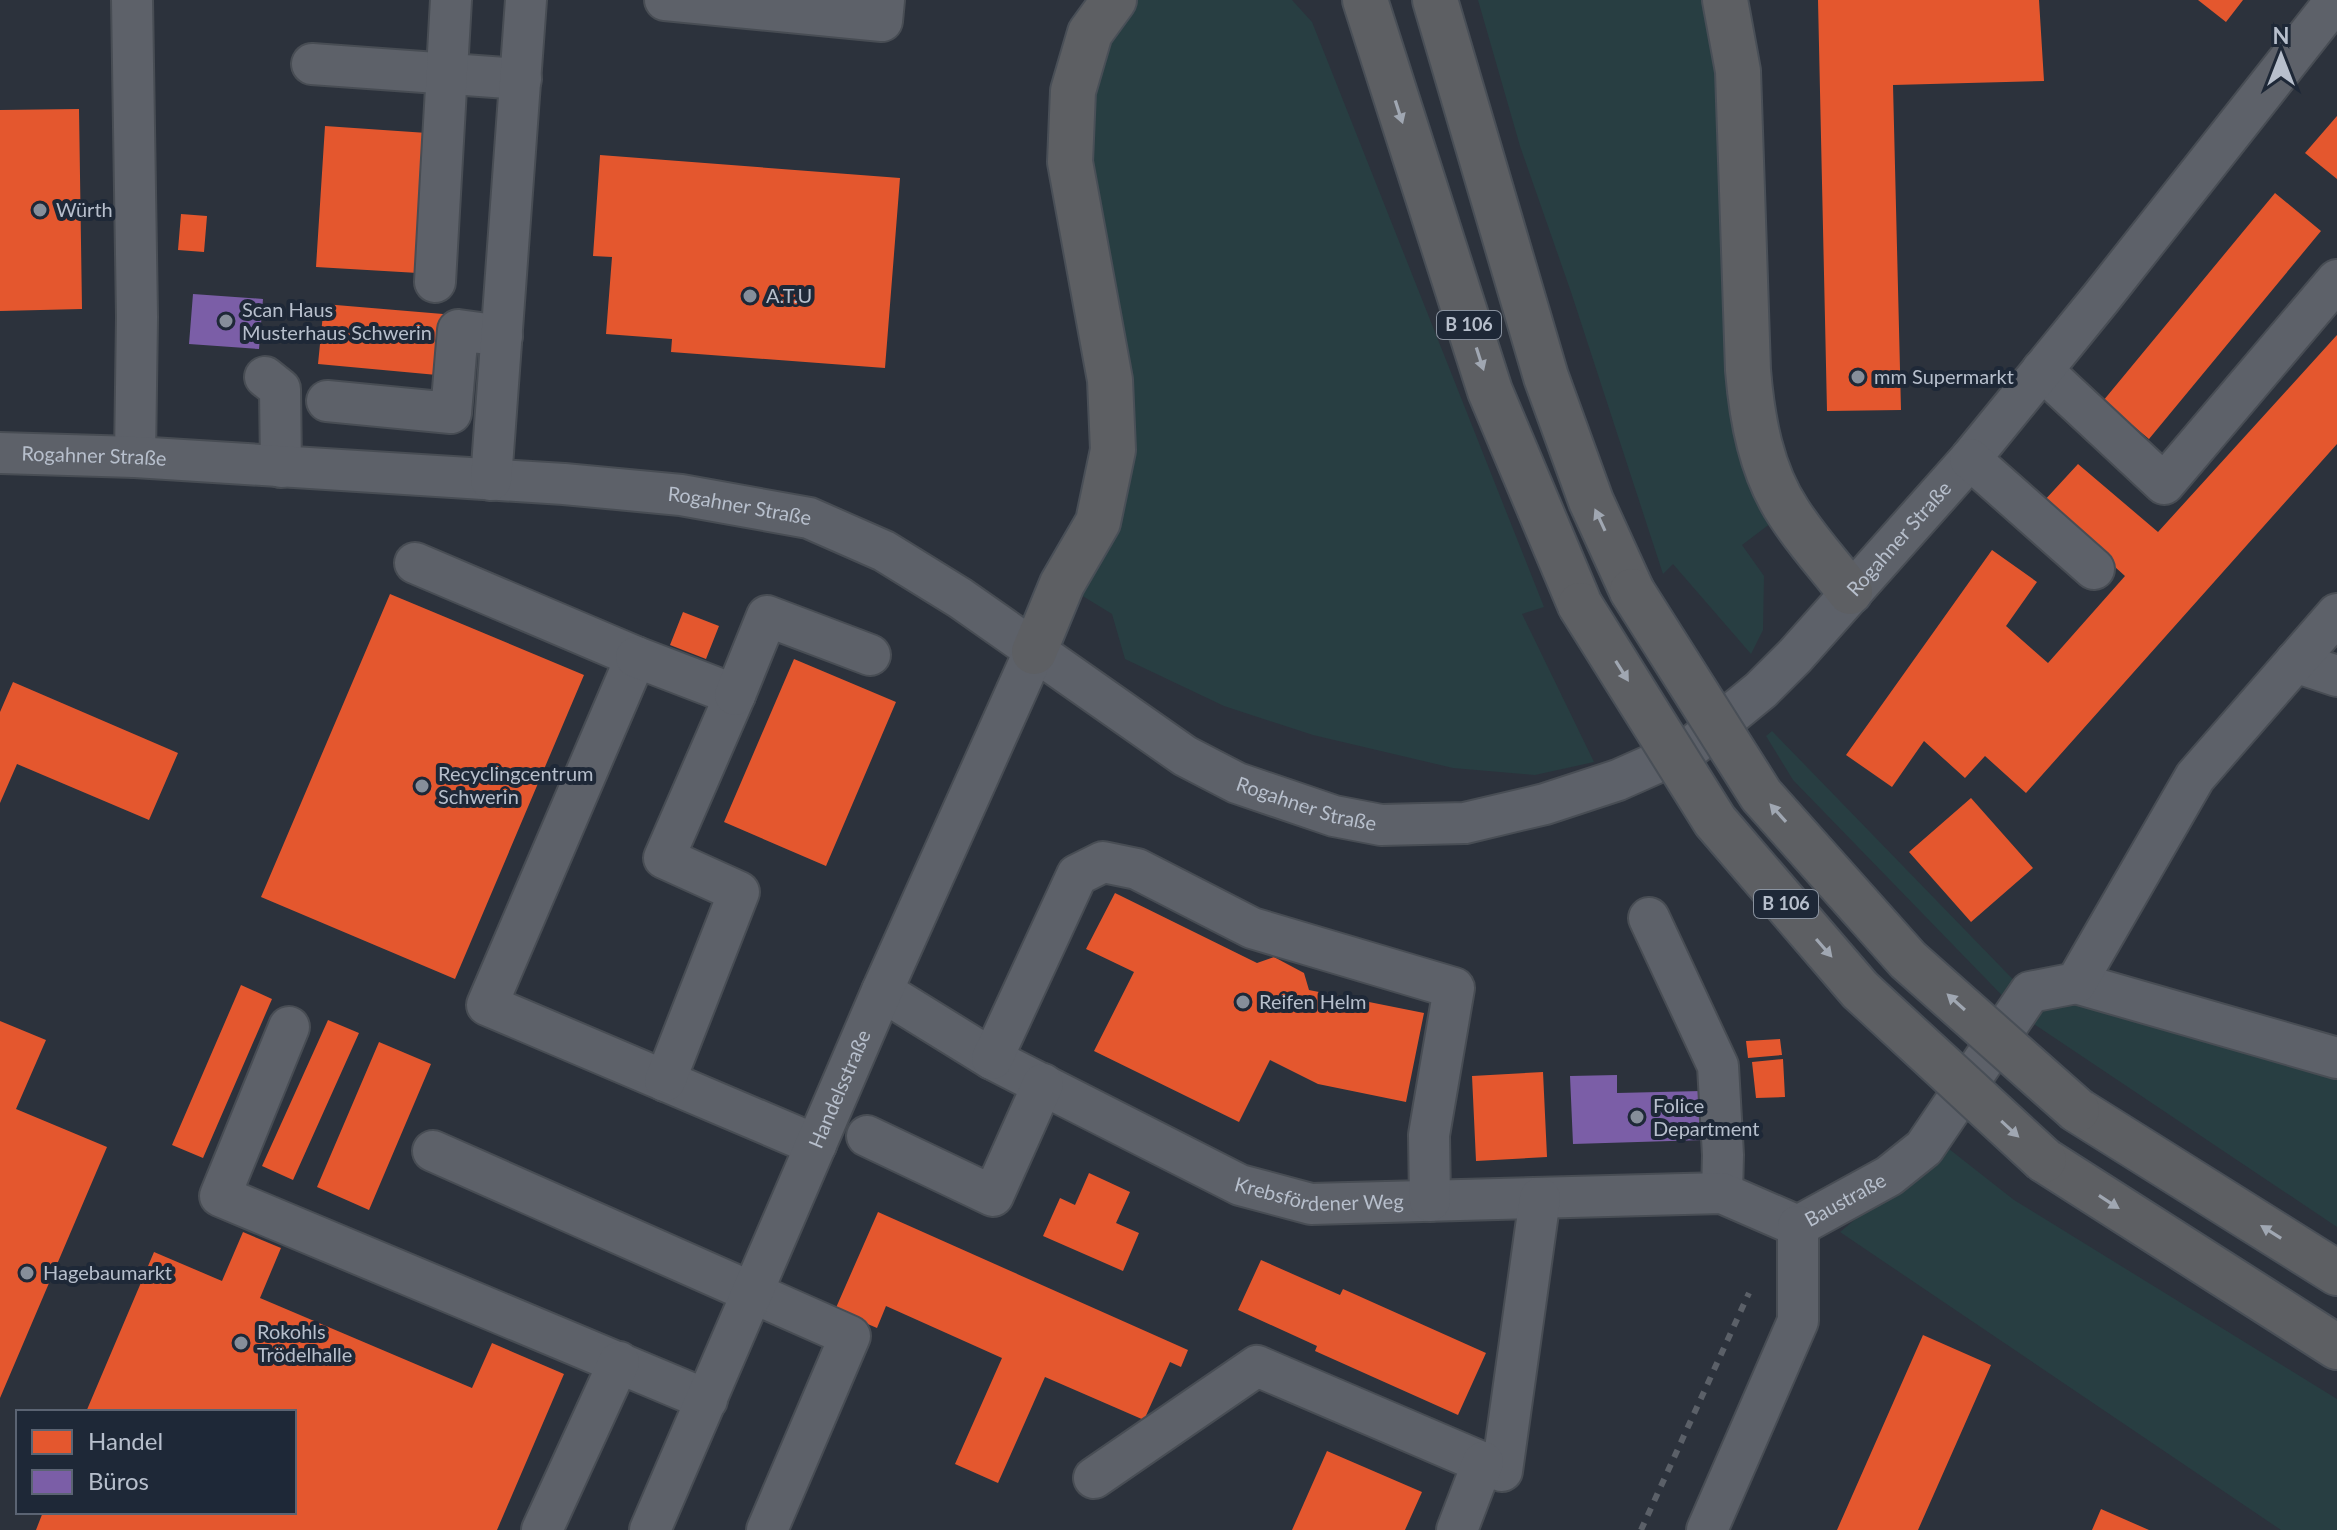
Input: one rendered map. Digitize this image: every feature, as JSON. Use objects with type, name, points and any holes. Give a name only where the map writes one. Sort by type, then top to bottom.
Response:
[{"type":"highway","points":[[1034,652],[1062,584],[1098,522],[1113,450],[1110,380],[1070,162],[1073,91],[1090,33],[1114,0]]},
{"type":"highway","points":[[1332,0],[1370,19]]},
{"type":"highway","name":"B 106","points":[[1435,0],[1546,377],[1591,501],[1632,591],[1761,795],[1908,960],[2077,1110],[2337,1273]]},
{"type":"highway","points":[[1459,0],[1475,79],[1550,316],[1546,377]]},
{"type":"highway","points":[[1725,0],[1738,71],[1752,414],[1763,458],[1787,511],[1850,592]]},
{"type":"highway","name":"B 106","points":[[1370,19],[1490,391],[1580,605],[1715,821],[1860,990],[2044,1160],[2324,1340]]},
{"type":"street","points":[[132,0],[137,317],[135,457]]},
{"type":"street","points":[[435,282],[451,0]]},
{"type":"street","points":[[491,480],[526,0]]},
{"type":"street","points":[[665,0],[882,21],[884,0]]},
{"type":"street","name":"Rogahner Straße","points":[[0,453],[135,457],[681,495],[809,518],[884,551],[960,598],[1185,756],[1237,783],[1334,816],[1370,823],[1465,823],[1560,799],[1618,780],[1690,748],[1761,690],[1795,656],[1970,459],[2336,0]]},
{"type":"street","points":[[312,64],[521,79]]},
{"type":"street","points":[[2042,370],[2164,484],[2337,280]]},
{"type":"street","points":[[327,401],[451,413],[458,330],[502,336]]},
{"type":"street","points":[[265,377],[280,389],[281,467]]},
{"type":"street","points":[[1970,459],[2094,569]]},
{"type":"street","points":[[415,563],[636,657],[735,695]]},
{"type":"street","points":[[2076,983],[2195,777],[2337,614]]},
{"type":"street","points":[[665,1081],[739,892],[664,858],[767,616],[870,655]]},
{"type":"street","name":"Handelsstraße","points":[[650,1530],[882,991],[1034,652]]},
{"type":"street","points":[[636,657],[487,1005],[816,1145]]},
{"type":"street","points":[[2295,662],[2337,676]]},
{"type":"street","points":[[992,1059],[1077,875],[1103,862],[1137,869],[1252,928],[1454,988],[1429,1135],[1430,1201]]},
{"type":"street","points":[[1649,918],[1718,1066],[1722,1193]]},
{"type":"street","name":"Baustraße","points":[[1707,1530],[1798,1321],[1798,1226],[1889,1176],[1924,1148],[2030,992],[2076,983],[2337,1058]]},
{"type":"street","name":"Krebsfördener Weg","points":[[882,991],[992,1059],[1240,1185],[1311,1204],[1722,1193],[1798,1226]]},
{"type":"street","points":[[289,1027],[220,1196],[707,1400]]},
{"type":"street","points":[[867,1136],[993,1196],[1043,1084]]},
{"type":"street","points":[[433,1151],[850,1336],[767,1530]]},
{"type":"street","points":[[1094,1478],[1257,1366],[1502,1471],[1540,1198]]},
{"type":"street","points":[[542,1530],[619,1362]]},
{"type":"street","points":[[1457,1530],[1483,1462]]},
{"type":"green space","points":[[1114,0],[1292,0],[1312,22],[1544,607],[1522,614],[1594,762],[1535,775],[1453,768],[1313,735],[1224,706],[1125,659],[1112,614],[1063,584],[1113,450],[1070,162]]},
{"type":"green space","points":[[1478,0],[1725,0],[1748,370],[1787,511],[1742,545],[1764,576],[1763,630],[1751,654],[1673,564],[1663,574],[1520,146]]},
{"type":"green space","points":[[1772,731],[2035,1002],[2081,992],[2337,1070],[2337,1227],[2022,1016],[1793,780],[1766,736]]},
{"type":"green space","points":[[1944,1145],[2014,1200],[2337,1399],[2337,1530],[2281,1530],[1840,1232]]},
{"type":"building: Handel","points":[[1818,0],[2039,0],[2044,81],[1893,85],[1901,410],[1827,411]]},
{"type":"building: Handel","points":[[2198,0],[2243,0],[2226,22]]},
{"type":"building: Handel","name":"Würth","points":[[79,109],[82,309],[0,311],[0,110]]},
{"type":"building: Handel","points":[[2337,116],[2337,179],[2305,153]]},
{"type":"building: Handel","points":[[325,126],[427,133],[418,273],[316,267]]},
{"type":"building: Handel","name":"A.T.U","points":[[600,155],[900,178],[885,368],[671,352],[672,339],[606,334],[612,257],[593,256]]},
{"type":"building: Handel","points":[[2275,193],[2321,231],[2149,439],[2103,401]]},
{"type":"building: Handel","points":[[181,214],[207,216],[204,252],[178,250]]},
{"type":"building: Handel","points":[[324,304],[443,314],[437,375],[318,364]]},
{"type":"building: Handel","points":[[2337,335],[2337,444],[2026,793],[1985,756],[1965,778],[1924,741],[1892,787],[1846,755],[1992,550],[2037,582],[2006,626],[2048,663],[2125,576],[2043,502],[2078,464],[2158,532]]},
{"type":"building: Handel","name":"Recyclingcentrum Schwerin","points":[[390,594],[584,675],[455,979],[261,897]]},
{"type":"building: Handel","points":[[683,612],[719,626],[706,659],[670,645]]},
{"type":"building: Handel","points":[[794,659],[896,702],[826,866],[724,822]]},
{"type":"building: Handel","points":[[13,682],[178,753],[149,820],[17,764],[0,803],[0,712]]},
{"type":"building: Handel","points":[[1971,798],[2033,868],[1971,922],[1909,852]]},
{"type":"building: Handel","name":"Reifen Helm","points":[[1115,893],[1257,963],[1274,957],[1304,973],[1309,990],[1424,1013],[1406,1102],[1318,1084],[1270,1060],[1239,1122],[1094,1051],[1134,972],[1086,949]]},
{"type":"building: Handel","points":[[241,985],[272,999],[203,1158],[172,1145]]},
{"type":"building: Handel","points":[[328,1020],[359,1033],[293,1180],[262,1166]]},
{"type":"building: Handel","name":"Hagebaumarkt","points":[[0,1021],[46,1040],[16,1109],[107,1147],[0,1398]]},
{"type":"building: Handel","points":[[1780,1039],[1782,1055],[1748,1058],[1746,1041]]},
{"type":"building: Handel","points":[[379,1042],[431,1064],[369,1210],[317,1187]]},
{"type":"building: Handel","points":[[1783,1059],[1785,1097],[1756,1098],[1752,1062]]},
{"type":"building: Handel","points":[[1543,1072],[1547,1157],[1476,1161],[1472,1076]]},
{"type":"building: Handel","points":[[1089,1173],[1130,1192],[1116,1223],[1139,1233],[1123,1271],[1043,1236],[1060,1198],[1075,1205]]},
{"type":"building: Handel","points":[[878,1212],[1188,1350],[1181,1367],[1170,1362],[1144,1420],[1045,1377],[998,1483],[955,1464],[1002,1358],[886,1306],[877,1328],[835,1310]]},
{"type":"building: Handel","name":"Rokohls Trödelhalle","points":[[243,1232],[281,1248],[260,1298],[472,1388],[492,1343],[564,1374],[497,1530],[36,1530],[42,1514],[296,1514],[296,1410],[87,1410],[154,1252],[222,1281]]},
{"type":"building: Handel","points":[[1261,1260],[1340,1295],[1343,1289],[1486,1353],[1458,1415],[1315,1351],[1317,1346],[1238,1310]]},
{"type":"building: Handel","points":[[1923,1335],[1991,1365],[1918,1530],[1837,1530]]},
{"type":"building: Handel","points":[[1327,1451],[1422,1492],[1405,1530],[1292,1530]]},
{"type":"building: Handel","points":[[2101,1509],[2149,1530],[2092,1530]]},
{"type":"building: Büros","name":"Scan Haus Musterhaus Schwerin","points":[[193,294],[263,299],[259,349],[189,344]]},
{"type":"building: Büros","name":"Folice Department","points":[[1617,1075],[1617,1093],[1701,1091],[1703,1140],[1573,1144],[1570,1076]]},
{"type":"railway","points":[[1641,1530],[1749,1293]]},
{"type":"place","name":"Würth","points":[[40,210]]},
{"type":"place","name":"A.T.U","points":[[750,296]]},
{"type":"place","name":"Scan Haus Musterhaus Schwerin","points":[[226,321]]},
{"type":"place","name":"mm Supermarkt","points":[[1858,377]]},
{"type":"place","name":"Recyclingcentrum Schwerin","points":[[422,786]]},
{"type":"place","name":"Reifen Helm","points":[[1243,1002]]},
{"type":"place","name":"Folice Department","points":[[1637,1117]]},
{"type":"place","name":"Hagebaumarkt","points":[[27,1273]]},
{"type":"place","name":"Rokohls Trödelhalle","points":[[241,1343]]}]
